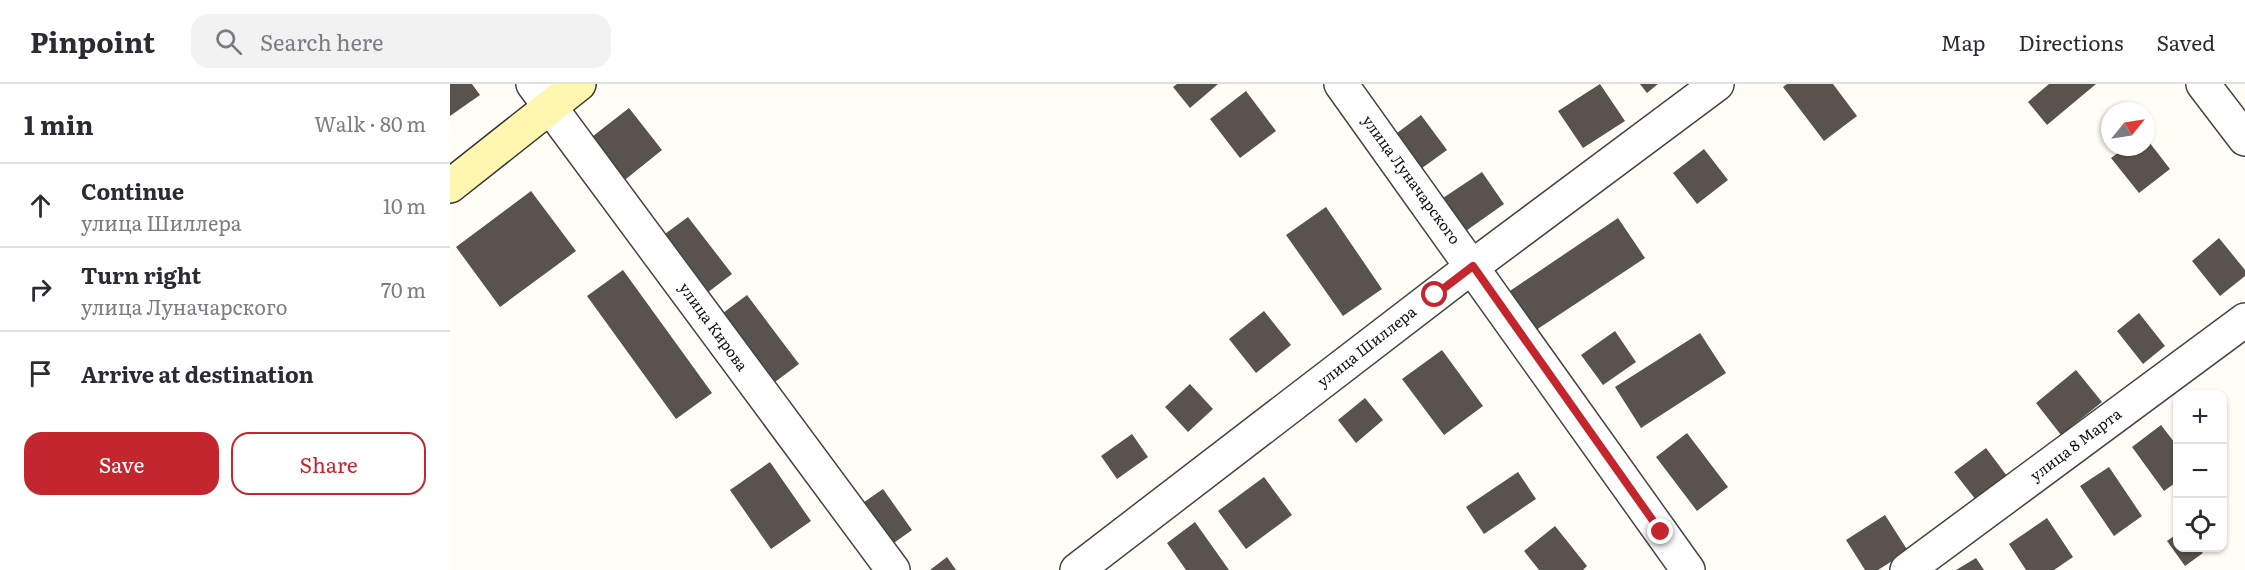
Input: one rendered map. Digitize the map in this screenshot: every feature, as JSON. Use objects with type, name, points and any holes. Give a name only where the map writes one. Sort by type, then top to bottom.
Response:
[{"type":"street","points":[[450,186],[542,95],[579,84]]},
{"type":"street","name":"улица Луначарского","points":[[1341,84],[1688,570]]},
{"type":"street","name":"улица Шиллера","points":[[1077,570],[1473,266],[1717,84]]},
{"type":"street","points":[[2203,84],[2245,139]]},
{"type":"street","name":"улица Кирова","points":[[542,95],[893,570]]},
{"type":"street","name":"улица 8 Марта","points":[[1907,570],[2245,320]]},
{"type":"building","points":[[450,84],[472,84],[480,95],[450,116]]},
{"type":"building","points":[[1177,84],[1218,84],[1190,108],[1173,87]]},
{"type":"building","points":[[1600,84],[1625,121],[1583,148],[1558,111]]},
{"type":"building","points":[[1640,84],[1658,84],[1647,93]]},
{"type":"building","points":[[1787,84],[1833,84],[1857,116],[1824,141],[1783,87]]},
{"type":"building","points":[[2049,84],[2096,84],[2047,125],[2028,102]]},
{"type":"building","points":[[1246,91],[1276,131],[1240,158],[1210,119]]},
{"type":"building","points":[[629,108],[662,150],[621,183],[588,140]]},
{"type":"building","points":[[1421,115],[1447,150],[1418,171],[1393,136]]},
{"type":"building","points":[[1704,149],[1728,180],[1697,204],[1673,173]]},
{"type":"building","points":[[2155,150],[2170,169],[2139,193],[2111,158],[2114,156],[2155,156]]},
{"type":"building","points":[[1482,172],[1504,204],[1463,233],[1440,200]]},
{"type":"building","points":[[531,191],[576,251],[500,307],[456,247]]},
{"type":"building","points":[[1326,207],[1382,289],[1343,316],[1286,235]]},
{"type":"building","points":[[688,217],[732,274],[699,299],[654,242]]},
{"type":"building","points":[[1618,218],[1645,258],[1527,336],[1501,297]]},
{"type":"building","points":[[2219,238],[2245,270],[2245,276],[2220,296],[2192,261]]},
{"type":"building","points":[[623,270],[712,393],[676,419],[587,296]]},
{"type":"building","points":[[747,295],[799,364],[767,388],[715,319]]},
{"type":"building","points":[[1264,311],[1291,345],[1256,373],[1229,339]]},
{"type":"building","points":[[2139,313],[2165,346],[2143,364],[2117,331]]},
{"type":"building","points":[[1615,331],[1636,362],[1603,385],[1581,355]]},
{"type":"building","points":[[1700,333],[1726,373],[1641,428],[1615,387]]},
{"type":"building","points":[[1442,350],[1483,406],[1444,435],[1402,379]]},
{"type":"building","points":[[2076,370],[2102,402],[2061,435],[2036,403]]},
{"type":"building","points":[[1190,384],[1213,409],[1188,432],[1165,407]]},
{"type":"building","points":[[1365,398],[1383,420],[1356,443],[1338,420]]},
{"type":"building","points":[[2161,425],[2173,441],[2173,485],[2164,491],[2132,447]]},
{"type":"building","points":[[1687,433],[1728,487],[1697,511],[1656,457]]},
{"type":"building","points":[[1132,434],[1148,457],[1117,479],[1101,456]]},
{"type":"building","points":[[1986,448],[2007,476],[1976,500],[1954,472]]},
{"type":"building","points":[[770,462],[811,521],[771,549],[730,490]]},
{"type":"building","points":[[2109,467],[2142,516],[2114,536],[2080,486]]},
{"type":"building","points":[[1518,472],[1536,499],[1484,534],[1466,507]]},
{"type":"building","points":[[1264,477],[1292,515],[1246,549],[1218,511]]},
{"type":"building","points":[[883,489],[912,530],[884,550],[854,509]]},
{"type":"building","points":[[1885,515],[1908,551],[1878,570],[1865,570],[1846,540]]},
{"type":"building","points":[[2047,518],[2073,557],[2054,570],[2026,570],[2009,544]]},
{"type":"building","points":[[1195,522],[1229,570],[1186,570],[1167,543]]},
{"type":"building","points":[[1555,526],[1587,566],[1583,570],[1539,570],[1524,551]]},
{"type":"building","points":[[2173,537],[2173,549],[2167,541]]},
{"type":"building","points":[[2175,552],[2203,553],[2185,566]]},
{"type":"building","points":[[947,557],[956,570],[930,570]]},
{"type":"building","points":[[1976,558],[1984,570],[1956,570]]},
{"type":"route","points":[[1435,295],[1473,266],[1661,532]]}]
